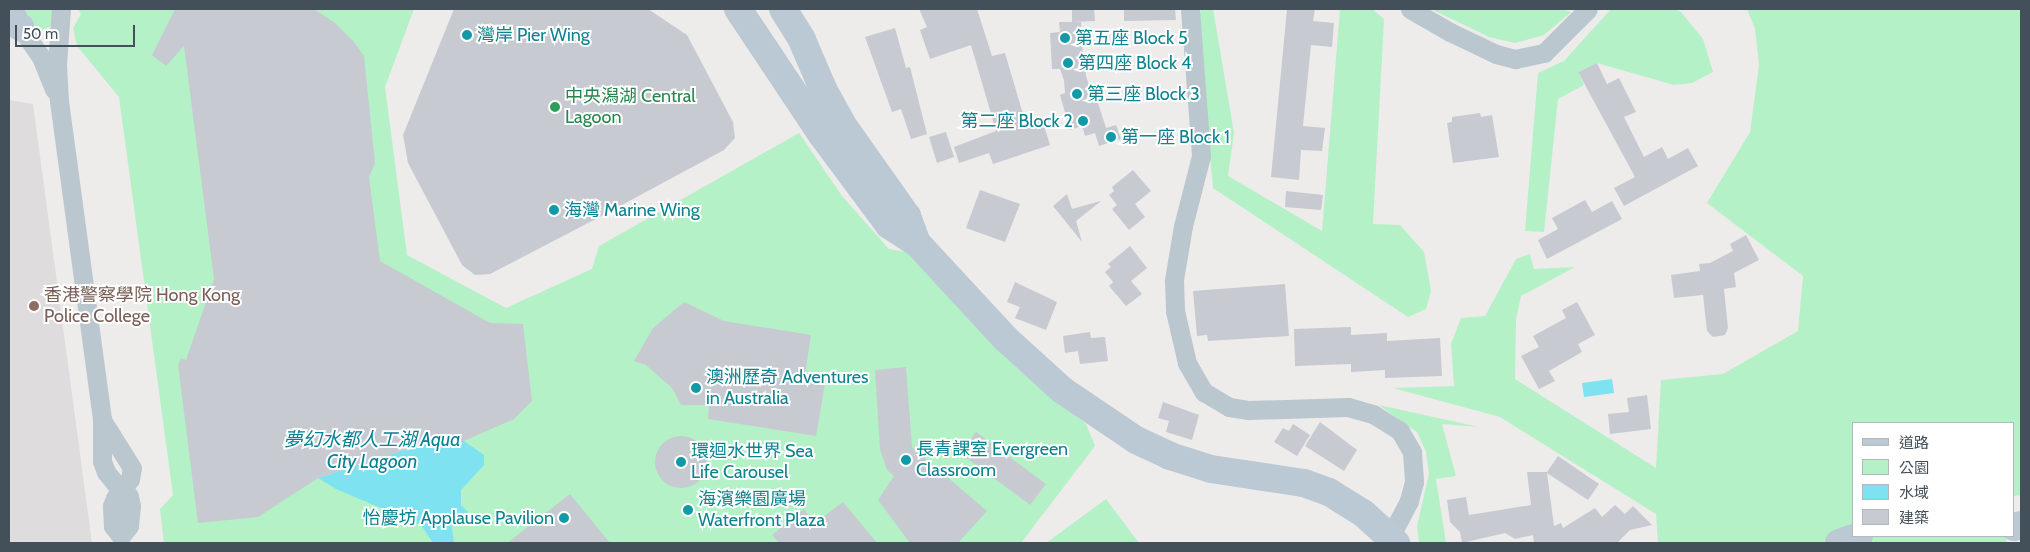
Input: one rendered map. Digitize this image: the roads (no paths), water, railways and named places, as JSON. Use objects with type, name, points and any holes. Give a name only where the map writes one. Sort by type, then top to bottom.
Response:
[{"type":"main road","points":[[738,9],[776,63],[822,135],[889,225],[917,242],[1022,355],[1062,390],[1114,427],[1155,450],[1195,464],[1304,483],[1329,492],[1363,513],[1393,540]]},
{"type":"main road","points":[[783,9],[802,40],[824,91],[842,124],[907,216],[917,242]]},
{"type":"main road","points":[[776,63],[786,62],[797,53],[802,40]]},
{"type":"main road","points":[[1839,543],[1856,537]]},
{"type":"street","points":[[1190,9],[1201,156],[1178,246],[1174,287],[1178,329],[1187,363],[1204,392],[1229,407],[1249,410],[1348,407],[1373,414],[1400,431],[1412,452],[1414,482],[1409,501],[1393,540]]},
{"type":"street","points":[[1410,9],[1450,32],[1496,54],[1515,59],[1544,53],[1588,9]]},
{"type":"street","points":[[18,22],[46,36],[61,15]]},
{"type":"street","points":[[61,15],[57,64],[59,101],[102,420],[102,461],[106,472],[122,490],[130,479],[132,468],[102,420]]},
{"type":"street","points":[[18,22],[41,57],[59,101]]},
{"type":"water","points":[[1612,379],[1614,393],[1584,397],[1582,383]]},
{"type":"water","points":[[464,441],[484,455],[484,465],[461,490],[461,505],[468,512],[451,522],[454,543],[433,543],[421,525],[336,489],[318,478],[423,444]]},
{"type":"place","name":"灣岸 Pier Wing","points":[[467,35]]},
{"type":"place","name":"第五座 Block 5","points":[[1065,38]]},
{"type":"place","name":"第四座 Block 4","points":[[1068,63]]},
{"type":"place","name":"第三座 Block 3","points":[[1077,94]]},
{"type":"place","name":"中央潟湖 Central Lagoon","points":[[555,107]]},
{"type":"place","name":"第二座 Block 2","points":[[1083,121]]},
{"type":"place","name":"第一座 Block 1","points":[[1111,137]]},
{"type":"place","name":"海灣 Marine Wing","points":[[554,210]]},
{"type":"place","name":"香港警察學院 Hong Kong Police College","points":[[34,306]]},
{"type":"place","name":"澳洲歷奇 Adventures in Australia","points":[[696,388]]},
{"type":"place","name":"長青課室 Evergreen Classroom","points":[[906,460]]},
{"type":"place","name":"環迴水世界 Sea Life Carousel","points":[[681,462]]},
{"type":"place","name":"海濱樂園廣場 Waterfront Plaza","points":[[688,510]]},
{"type":"place","name":"怡慶坊 Applause Pavilion","points":[[564,518]]},
{"type":"water label","name":"夢幻水都人工湖 Aqua City Lagoon","points":[[372,451]]}]
